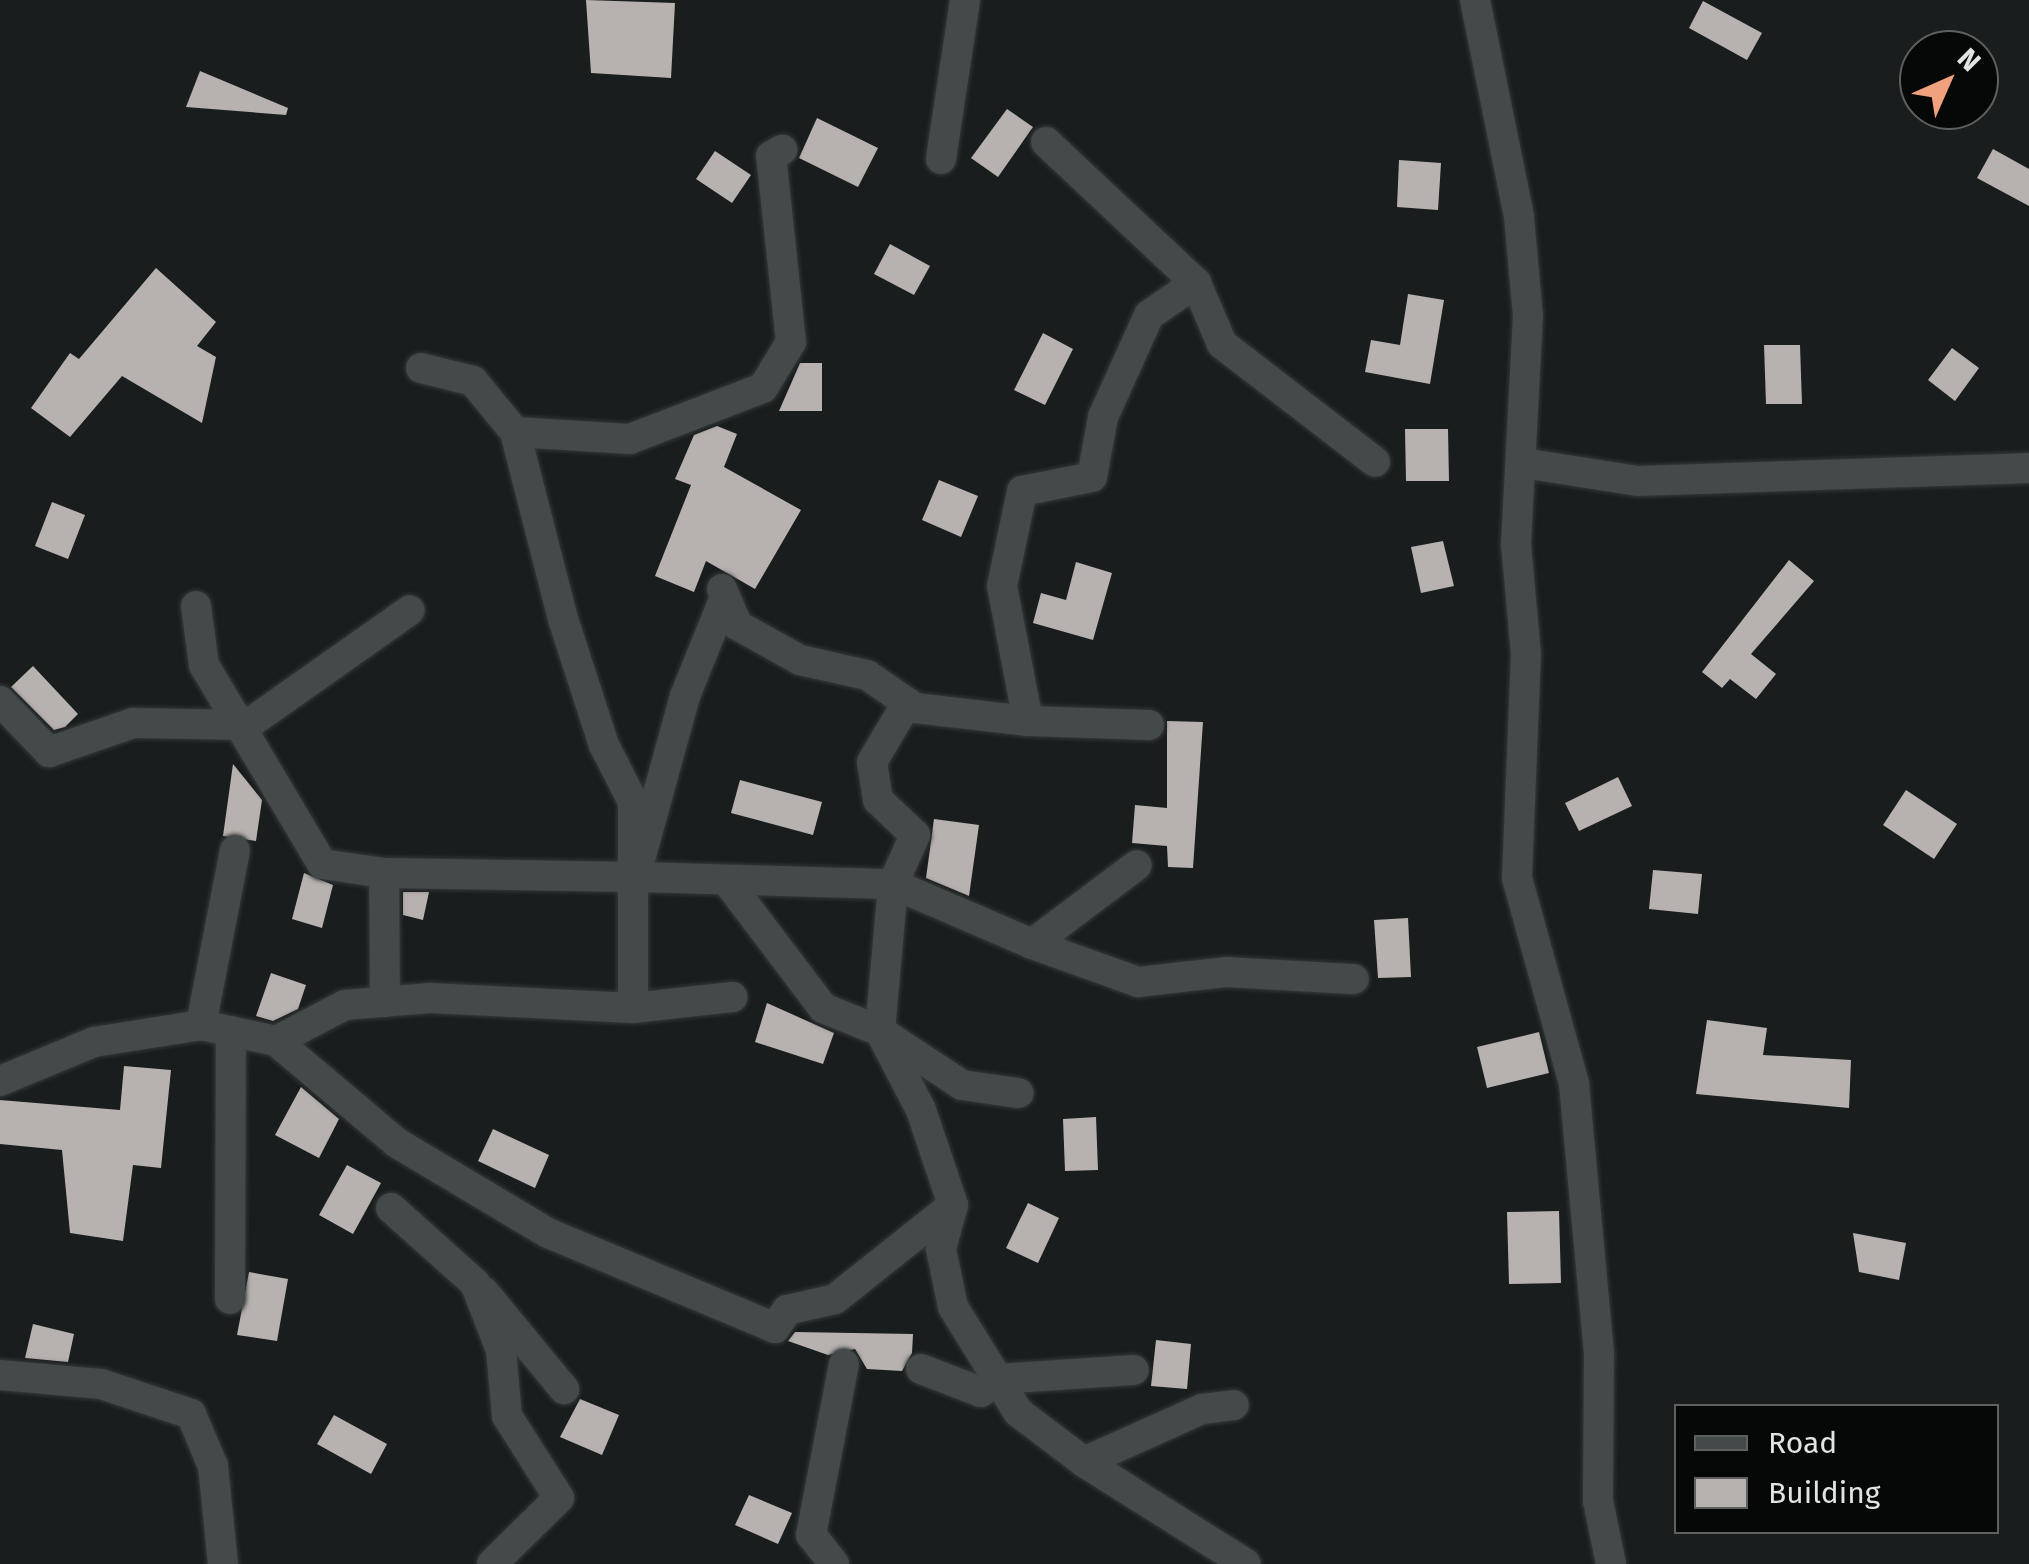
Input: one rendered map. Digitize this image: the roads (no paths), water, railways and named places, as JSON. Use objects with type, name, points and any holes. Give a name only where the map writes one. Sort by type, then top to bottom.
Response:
[{"type":"street","points":[[941,159],[965,0]]},
{"type":"street","points":[[1475,0],[1519,216],[1528,315],[1517,878],[1574,1084],[1599,1352],[1598,1501],[1612,1564]]},
{"type":"street","points":[[1046,142],[1196,283],[1222,344],[1374,462]]},
{"type":"street","points":[[516,432],[630,440],[763,388],[791,342],[771,156],[782,150]]},
{"type":"street","points":[[1028,721],[1002,586],[1022,491],[1092,477],[1103,417],[1149,315],[1196,283]]},
{"type":"street","points":[[421,368],[473,381],[516,432],[563,618],[604,744],[633,802],[633,1008]]},
{"type":"street","points":[[1523,463],[1638,481],[2029,468]]},
{"type":"street","points":[[635,877],[685,696],[723,592],[736,625],[800,660],[867,675],[907,703],[1028,721],[1149,725]]},
{"type":"street","points":[[196,606],[204,665],[247,724],[322,864],[384,873],[893,884],[1032,944],[1138,982],[1227,972],[1354,979]]},
{"type":"street","points":[[0,701],[49,752],[133,723],[247,724],[410,610]]},
{"type":"street","points":[[907,703],[872,762],[878,800],[914,834],[893,884],[880,1031],[921,1110],[953,1205],[941,1249],[952,1307],[1018,1412],[1084,1462],[1246,1564]]},
{"type":"street","points":[[230,1298],[216,1028],[236,850]]},
{"type":"street","points":[[1032,944],[1137,865]]},
{"type":"street","points":[[384,873],[385,1002]]},
{"type":"street","points":[[727,880],[823,1008],[880,1031],[962,1085],[1018,1092]]},
{"type":"street","points":[[276,1041],[346,1006],[385,1002],[633,1008],[732,997]]},
{"type":"street","points":[[0,1081],[94,1042],[216,1028],[276,1041],[397,1143],[548,1233],[775,1328],[787,1310],[835,1299],[953,1205]]},
{"type":"street","points":[[391,1208],[475,1283],[564,1388]]},
{"type":"street","points":[[475,1283],[501,1350],[506,1416],[559,1498],[492,1564]]},
{"type":"street","points":[[834,1564],[811,1535],[844,1364]]},
{"type":"street","points":[[921,1369],[981,1392],[997,1380],[1134,1370]]},
{"type":"street","points":[[0,1375],[102,1384],[191,1414],[213,1466],[223,1564]]},
{"type":"street","points":[[1084,1462],[1202,1409],[1234,1405]]}]
